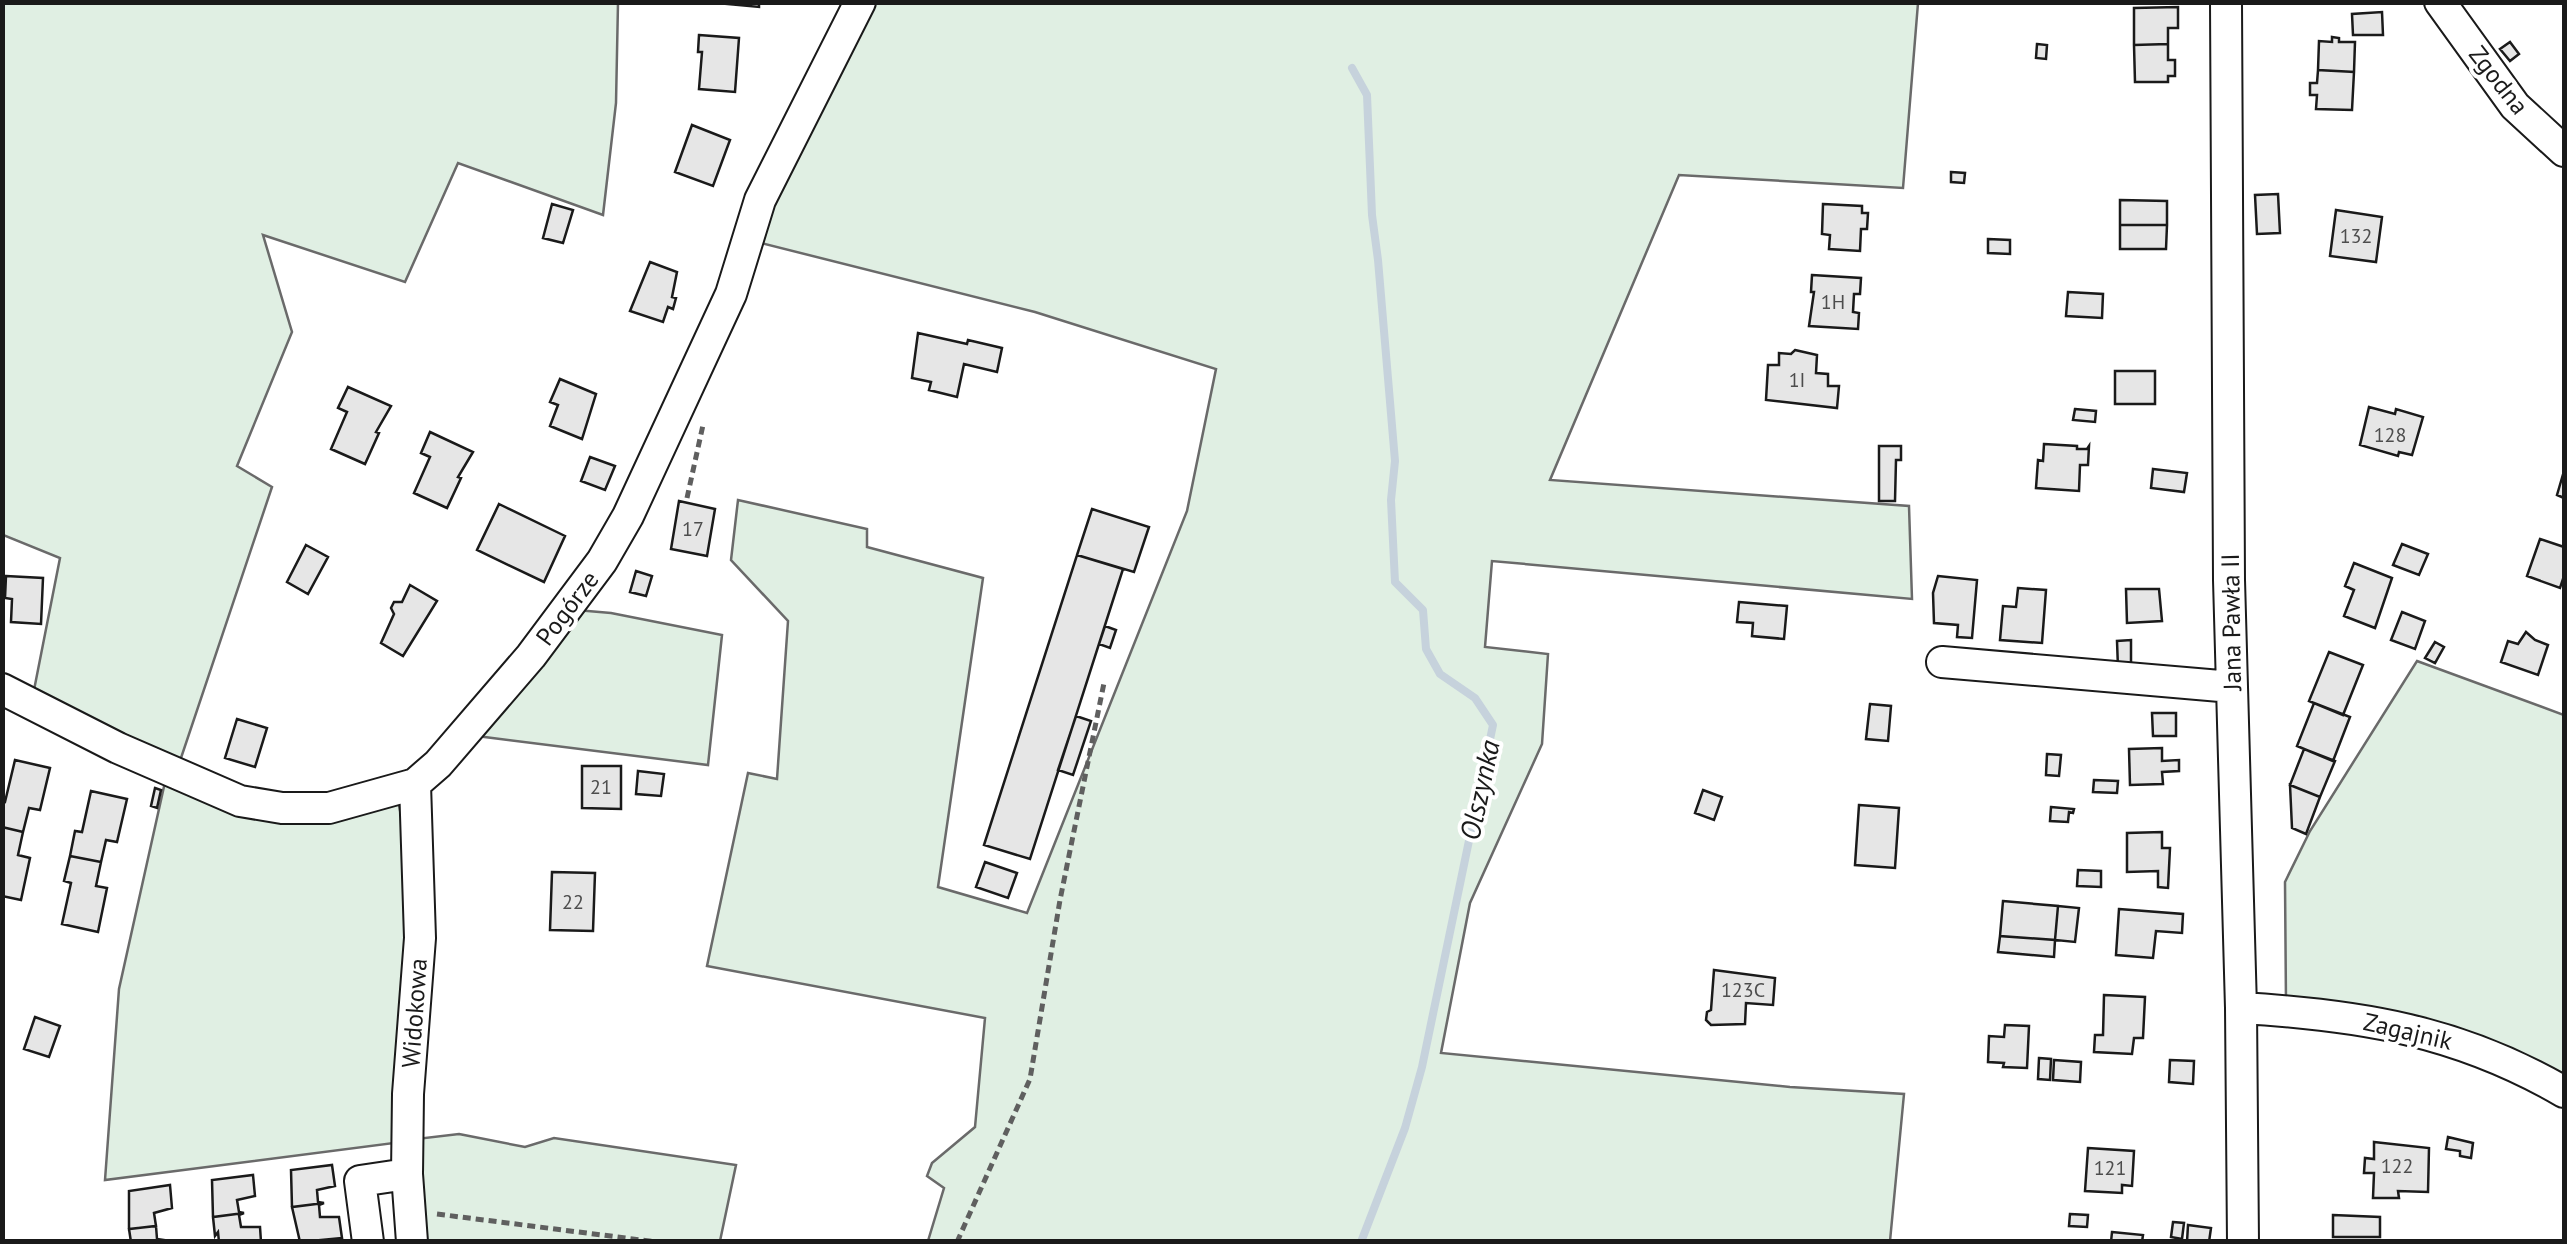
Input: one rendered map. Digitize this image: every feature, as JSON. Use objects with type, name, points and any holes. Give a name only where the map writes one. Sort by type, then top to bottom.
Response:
[{"type":"street","name":"Pogórze","points":[[2,689],[130,754],[240,800],[282,808],[329,808],[414,784],[438,764],[531,656],[610,546],[731,294],[760,200],[860,2]]},
{"type":"street","name":"Jana Pawła II","points":[[2226,2],[2232,687],[2243,1242]]},
{"type":"street","name":"Zgodna","points":[[2440,2],[2515,106],[2564,151]]},
{"type":"street","points":[[1942,662],[2232,687]]},
{"type":"street","name":"Widokowa","points":[[412,1242],[407,1174],[408,1094],[420,938],[414,784]]},
{"type":"street","name":"Zagajnik","points":[[2241,1008],[2321,1013],[2404,1028],[2469,1045],[2524,1068],[2564,1092]]},
{"type":"street","points":[[368,1242],[360,1181],[407,1174]]},
{"type":"path","points":[[687,498],[704,424]]},
{"type":"path","points":[[957,1242],[1030,1078],[1060,900],[1104,683]]},
{"type":"path","points":[[410,1211],[657,1242]]},
{"type":"green space","points":[[2,3],[618,3],[616,103],[603,215],[458,163],[405,282],[263,235],[292,332],[237,466],[272,487],[180,761],[34,690],[60,558],[3,535]]},
{"type":"green space","points":[[872,3],[1918,3],[1903,188],[1679,175],[1550,480],[1909,506],[1912,599],[1492,561],[1485,647],[1548,654],[1542,744],[1470,903],[1441,1053],[1790,1087],[1904,1094],[1890,1241],[928,1241],[944,1188],[927,1176],[932,1163],[975,1127],[985,1018],[707,966],[748,773],[777,779],[788,621],[731,560],[738,500],[867,529],[867,547],[983,578],[938,887],[1027,913],[1187,511],[1216,369],[1035,312],[761,243],[769,204]]},
{"type":"green space","points":[[576,610],[722,635],[708,765],[469,735]]},
{"type":"green space","points":[[2417,661],[2564,715],[2564,1080],[2286,1004],[2285,882],[2310,831]]},
{"type":"green space","points":[[165,782],[235,813],[398,799],[407,850],[402,1142],[105,1180],[119,989]]},
{"type":"green space","points":[[459,1134],[525,1147],[554,1138],[736,1165],[720,1241],[422,1241],[416,1139]]},
{"type":"building","points":[[706,2],[759,2],[759,7]]},
{"type":"building","points":[[2178,7],[2178,28],[2168,28],[2168,44],[2134,45],[2134,8]]},
{"type":"building","points":[[2382,12],[2383,35],[2353,35],[2352,14]]},
{"type":"building","points":[[699,35],[739,38],[735,92],[699,89]]},
{"type":"building","points":[[2332,37],[2339,38],[2339,42],[2355,42],[2354,72],[2318,70],[2319,41],[2332,42]]},
{"type":"building","points":[[2510,42],[2519,54],[2510,61],[2500,49]]},
{"type":"building","points":[[2037,44],[2047,45],[2046,59],[2036,58]]},
{"type":"building","points":[[2168,44],[2168,60],[2175,60],[2175,76],[2168,76],[2168,82],[2135,82],[2134,45]]},
{"type":"building","points":[[2318,70],[2354,72],[2352,110],[2316,109],[2317,95],[2310,95],[2310,83],[2317,83]]},
{"type":"building","points":[[692,125],[730,140],[713,186],[675,172]]},
{"type":"building","points":[[1951,172],[1965,173],[1964,183],[1951,182]]},
{"type":"building","points":[[2278,194],[2280,233],[2257,234],[2255,195]]},
{"type":"building","points":[[2120,200],[2167,201],[2167,225],[2120,225]]},
{"type":"building","points":[[552,204],[573,210],[563,243],[543,238]]},
{"type":"building","points":[[1823,204],[1862,206],[1862,213],[1868,213],[1867,229],[1861,229],[1860,251],[1829,249],[1830,235],[1822,234]]},
{"type":"building","points":[[2336,210],[2382,217],[2376,262],[2330,256]]},
{"type":"building","points":[[2120,225],[2167,225],[2166,249],[2120,249]]},
{"type":"building","points":[[1988,239],[2010,240],[2010,254],[1988,253]]},
{"type":"building","points":[[650,262],[677,272],[673,309],[668,307],[663,322],[630,311]]},
{"type":"building","points":[[1812,275],[1861,278],[1860,294],[1854,294],[1853,312],[1859,313],[1858,329],[1809,326]]},
{"type":"building","points":[[2068,292],[2103,294],[2102,318],[2066,316]]},
{"type":"building","points":[[918,333],[1002,348],[997,372],[964,364],[957,397],[929,390],[931,382],[912,378]]},
{"type":"building","points":[[1795,350],[1817,355],[1816,373],[1828,374],[1828,386],[1839,386],[1837,408],[1766,400],[1768,365],[1779,365],[1779,353],[1791,354]]},
{"type":"building","points":[[2115,371],[2155,371],[2155,404],[2115,404]]},
{"type":"building","points":[[560,379],[596,394],[582,439],[550,426],[558,405],[550,402]]},
{"type":"building","points":[[348,387],[391,406],[376,432],[379,433],[365,464],[331,449],[347,412],[338,408]]},
{"type":"building","points":[[2369,407],[2423,417],[2412,455],[2399,452],[2398,456],[2360,445]]},
{"type":"building","points":[[2075,409],[2096,411],[2095,422],[2073,420]]},
{"type":"building","points":[[430,432],[473,452],[458,477],[461,478],[447,508],[414,493],[430,457],[421,453]]},
{"type":"building","points":[[2044,444],[2077,449],[2089,446],[2088,465],[2080,465],[2079,491],[2036,488],[2038,460],[2043,461]]},
{"type":"building","points":[[1879,446],[1901,446],[1901,460],[1896,460],[1895,501],[1879,501]]},
{"type":"building","points":[[590,457],[615,466],[605,490],[581,481]]},
{"type":"building","points":[[2153,469],[2187,473],[2184,492],[2151,488]]},
{"type":"building","points":[[2564,471],[2564,498],[2557,495]]},
{"type":"building","points":[[679,501],[715,509],[707,556],[671,549]]},
{"type":"building","points":[[499,504],[565,536],[544,582],[477,550]]},
{"type":"building","points":[[1092,509],[1149,527],[1134,572],[1077,555]]},
{"type":"building","points":[[2540,539],[2564,547],[2560,588],[2527,576]]},
{"type":"building","points":[[2402,544],[2428,554],[2419,575],[2393,565]]},
{"type":"building","points":[[306,545],[328,557],[308,594],[287,582]]},
{"type":"building","points":[[1077,555],[1123,569],[1030,859],[984,845]]},
{"type":"building","points":[[2354,563],[2392,578],[2375,628],[2344,616],[2354,590],[2345,586]]},
{"type":"building","points":[[636,571],[652,576],[646,596],[630,592]]},
{"type":"building","points":[[6,576],[43,578],[41,624],[11,622],[12,599],[5,598]]},
{"type":"building","points":[[1938,576],[1977,580],[1972,638],[1957,637],[1958,625],[1934,623],[1933,593]]},
{"type":"building","points":[[410,585],[437,601],[403,656],[381,643],[394,614],[394,602],[402,602]]},
{"type":"building","points":[[2018,588],[2046,590],[2042,643],[2000,640],[2003,606],[2016,607]]},
{"type":"building","points":[[2126,589],[2159,589],[2162,621],[2127,623]]},
{"type":"building","points":[[1739,602],[1787,606],[1784,639],[1752,636],[1753,623],[1737,622]]},
{"type":"building","points":[[2402,612],[2425,621],[2415,649],[2391,640]]},
{"type":"building","points":[[1105,626],[1116,630],[1110,648],[1099,644]]},
{"type":"building","points":[[2526,632],[2548,645],[2538,675],[2501,662],[2508,641],[2518,644]]},
{"type":"building","points":[[2131,640],[2131,667],[2118,668],[2117,641]]},
{"type":"building","points":[[2435,642],[2444,647],[2435,663],[2425,658]]},
{"type":"building","points":[[2329,652],[2363,665],[2343,715],[2309,701]]},
{"type":"building","points":[[2314,703],[2350,717],[2333,761],[2297,746]]},
{"type":"building","points":[[1870,704],[1891,706],[1888,741],[1866,739]]},
{"type":"building","points":[[2152,713],[2176,713],[2176,736],[2153,736]]},
{"type":"building","points":[[1076,716],[1091,721],[1073,775],[1058,770]]},
{"type":"building","points":[[237,719],[267,728],[255,767],[225,758]]},
{"type":"building","points":[[2162,748],[2162,761],[2179,760],[2179,771],[2162,772],[2163,784],[2130,785],[2129,749]]},
{"type":"building","points":[[2304,749],[2335,761],[2320,797],[2290,785]]},
{"type":"building","points":[[2047,754],[2061,755],[2059,776],[2046,775]]},
{"type":"building","points":[[15,760],[50,768],[40,810],[29,808],[23,832],[2,827],[2,801],[5,802]]},
{"type":"building","points":[[582,766],[621,766],[621,809],[582,808]]},
{"type":"building","points":[[638,771],[664,774],[661,796],[636,794]]},
{"type":"building","points":[[2094,780],[2118,781],[2117,793],[2093,792]]},
{"type":"building","points":[[2290,785],[2320,797],[2306,834],[2292,828]]},
{"type":"building","points":[[155,788],[161,790],[157,808],[151,806]]},
{"type":"building","points":[[1703,790],[1722,797],[1714,820],[1695,813]]},
{"type":"building","points":[[91,791],[127,799],[117,842],[106,840],[101,862],[70,856],[75,831],[82,832]]},
{"type":"building","points":[[1859,805],[1899,808],[1895,868],[1855,865]]},
{"type":"building","points":[[2051,807],[2074,809],[2069,812],[2068,822],[2050,821]]},
{"type":"building","points":[[2,827],[23,832],[18,855],[30,858],[21,900],[2,896]]},
{"type":"building","points":[[2162,832],[2162,848],[2170,848],[2168,888],[2158,887],[2158,871],[2127,872],[2127,833]]},
{"type":"building","points":[[70,856],[101,862],[96,886],[107,888],[98,932],[62,924],[71,883],[64,881]]},
{"type":"building","points":[[985,862],[1017,873],[1008,898],[976,887]]},
{"type":"building","points":[[2078,870],[2101,871],[2101,887],[2077,886]]},
{"type":"building","points":[[552,872],[595,873],[593,931],[550,930]]},
{"type":"building","points":[[2003,901],[2058,906],[2055,940],[2000,936]]},
{"type":"building","points":[[2058,906],[2079,908],[2075,942],[2055,940]]},
{"type":"building","points":[[2119,909],[2183,914],[2182,933],[2156,931],[2153,958],[2116,955]]},
{"type":"building","points":[[2000,936],[2055,940],[2054,957],[1998,952]]},
{"type":"building","points":[[1714,970],[1775,978],[1773,1005],[1746,1003],[1745,1024],[1711,1025],[1706,1020],[1711,1010]]},
{"type":"building","points":[[2104,995],[2145,997],[2143,1038],[2134,1038],[2132,1054],[2094,1052],[2095,1035],[2103,1035]]},
{"type":"building","points":[[35,1017],[60,1026],[49,1057],[24,1049]]},
{"type":"building","points":[[2005,1025],[2029,1026],[2027,1068],[1988,1062],[1989,1036],[2004,1037]]},
{"type":"building","points":[[2039,1058],[2051,1059],[2050,1080],[2038,1079]]},
{"type":"building","points":[[2054,1060],[2081,1062],[2080,1082],[2053,1080]]},
{"type":"building","points":[[2170,1060],[2194,1061],[2193,1084],[2169,1082]]},
{"type":"building","points":[[2448,1137],[2473,1143],[2471,1158],[2446,1149]]},
{"type":"building","points":[[2374,1142],[2429,1148],[2428,1192],[2398,1191],[2399,1198],[2373,1198],[2374,1173],[2364,1173],[2365,1158],[2374,1159]]},
{"type":"building","points":[[2088,1148],[2134,1151],[2132,1186],[2122,1185],[2122,1193],[2085,1191]]},
{"type":"building","points":[[332,1165],[335,1186],[317,1190],[318,1202],[324,1203],[292,1207],[291,1170]]},
{"type":"building","points":[[253,1175],[255,1196],[237,1200],[239,1212],[244,1213],[213,1217],[212,1180]]},
{"type":"building","points":[[170,1185],[172,1208],[154,1213],[156,1226],[129,1229],[129,1191]]},
{"type":"building","points":[[324,1203],[319,1205],[320,1217],[339,1217],[342,1238],[300,1242],[292,1207]]},
{"type":"building","points":[[244,1213],[239,1215],[241,1227],[260,1227],[261,1242],[219,1242],[213,1217]]},
{"type":"building","points":[[2070,1214],[2088,1215],[2087,1227],[2069,1226]]},
{"type":"building","points":[[2333,1215],[2380,1217],[2380,1237],[2333,1237]]},
{"type":"building","points":[[2173,1222],[2184,1223],[2182,1239],[2171,1237]]},
{"type":"building","points":[[2188,1225],[2211,1228],[2209,1242],[2187,1242]]},
{"type":"building","points":[[156,1226],[157,1239],[177,1242],[131,1242],[129,1229]]},
{"type":"building","points":[[2112,1232],[2143,1235],[2142,1242],[2111,1242]]},
{"type":"waterway","name":"Olszynka","points":[[1352,68],[1367,95],[1372,215],[1395,461],[1391,500],[1395,582],[1423,610],[1426,649],[1440,674],[1475,698],[1493,725],[1422,1067],[1405,1128],[1361,1242]]}]
